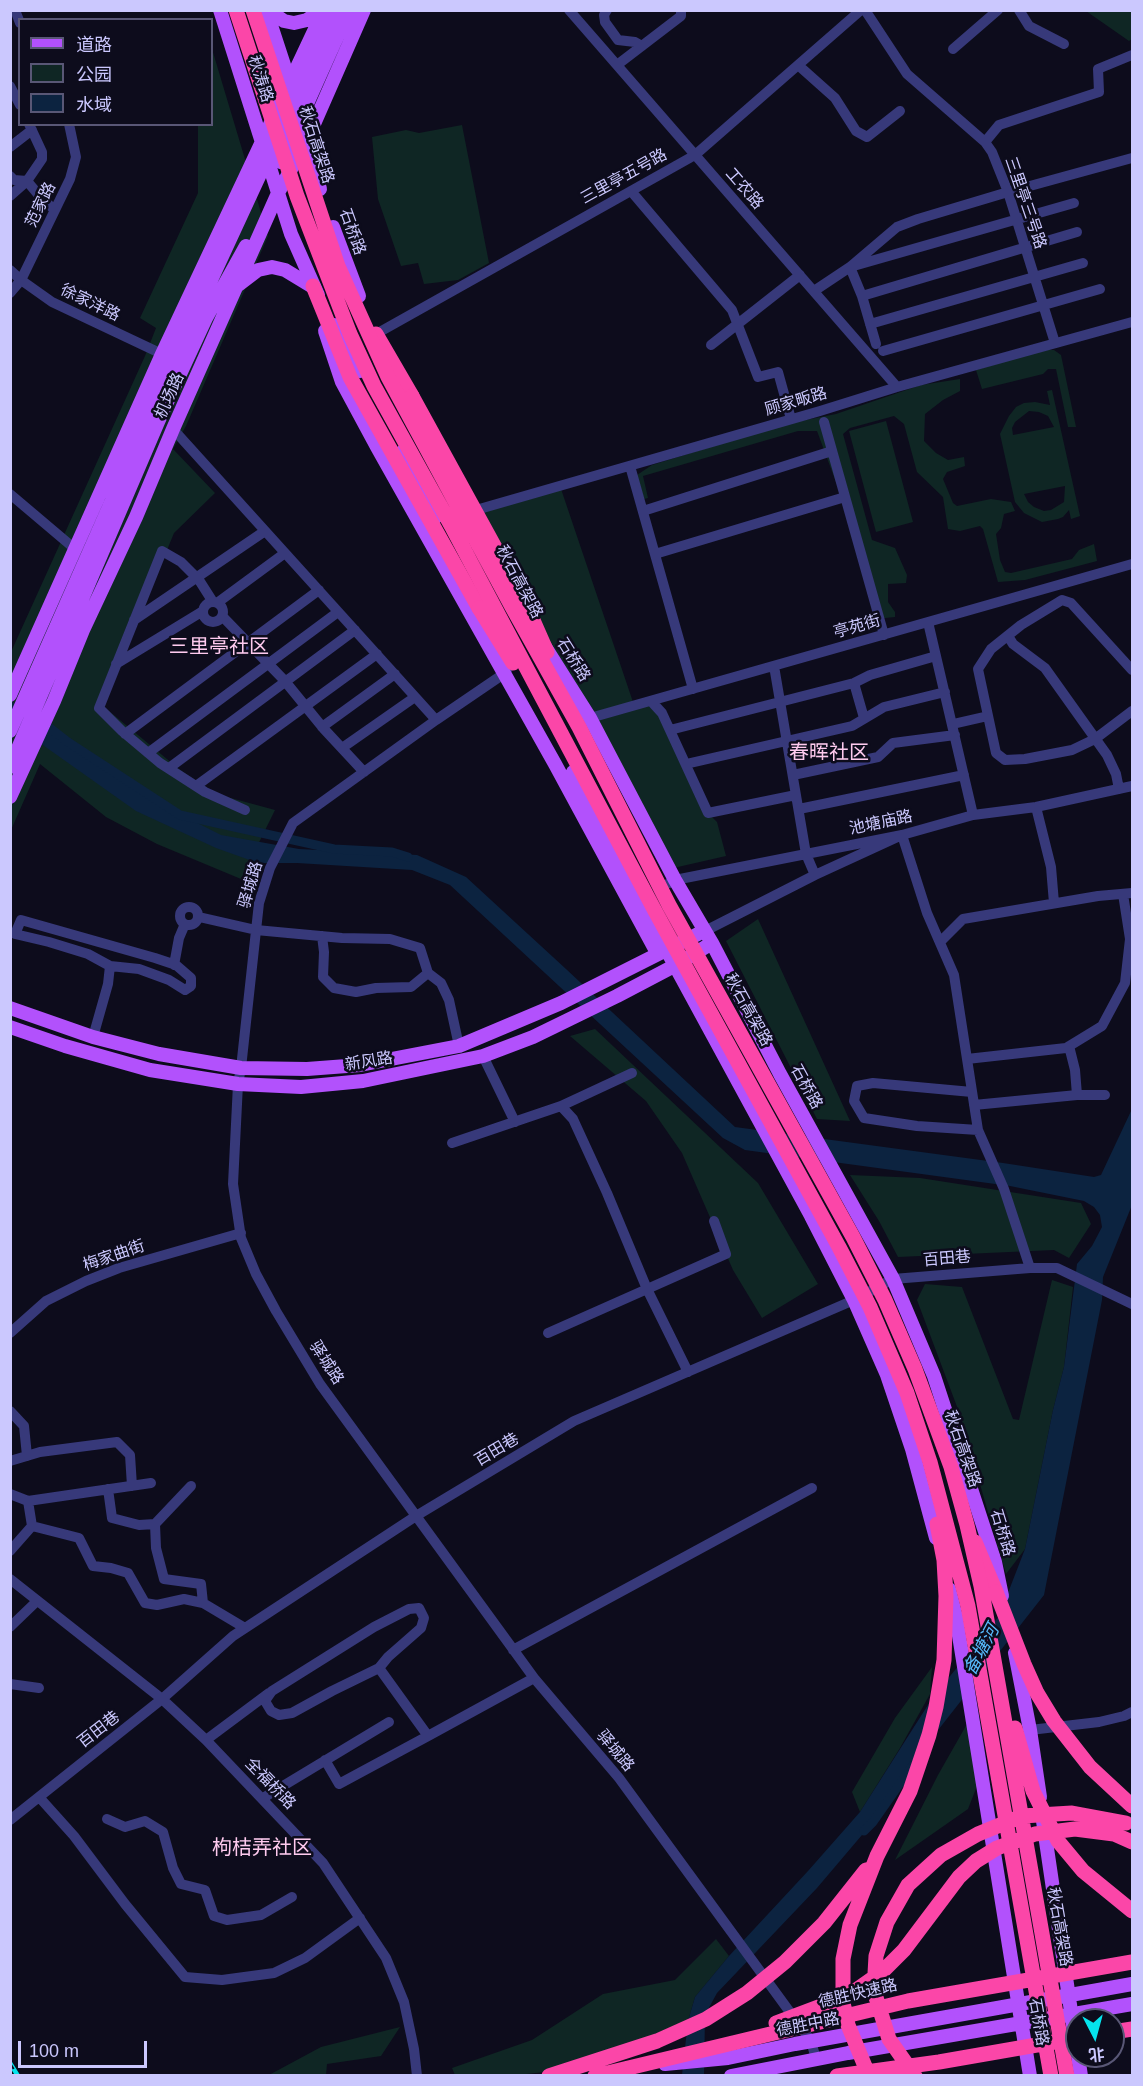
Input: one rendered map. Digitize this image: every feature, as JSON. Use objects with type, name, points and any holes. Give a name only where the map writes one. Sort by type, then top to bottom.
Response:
[{"type":"highway","name":"秋石高架路","points":[[236,10],[297,196],[350,334],[374,386],[452,527],[560,733],[870,1307],[907,1393],[930,1462],[968,1606],[1051,2076]]},
{"type":"highway","name":"秋石高架路","points":[[253,10],[327,235],[364,327],[388,377],[512,607],[584,722],[669,905],[853,1237],[885,1300],[915,1369],[951,1467],[968,1525],[1000,1689],[1067,2076]]},
{"type":"highway","points":[[313,286],[350,377],[486,621],[560,733]]},
{"type":"highway","points":[[376,334],[525,602],[584,722]]},
{"type":"highway","points":[[869,2076],[848,2025],[843,2003],[841,1982],[844,1951],[850,1924],[877,1856],[916,1775],[929,1735],[941,1684],[945,1627],[944,1560],[934,1513],[930,1462]]},
{"type":"highway","points":[[968,1525],[1024,1664],[1048,1712],[1090,1767],[1132,1806]]},
{"type":"highway","points":[[1000,1689],[1034,1791],[1058,1841],[1083,1871],[1132,1911]]},
{"type":"highway","points":[[915,2076],[889,2039],[874,1991],[876,1956],[887,1922],[908,1885],[941,1856],[978,1834],[1022,1816],[1072,1813],[1132,1826]]},
{"type":"highway","points":[[705,2054],[829,2003],[867,1982],[891,1964],[904,1950],[959,1877],[997,1848],[1035,1834],[1076,1828],[1114,1834],[1132,1842]]},
{"type":"highway","points":[[549,2076],[657,2041],[706,2019],[747,1993],[785,1962],[824,1923],[877,1856]]},
{"type":"highway","name":"德胜快速路","points":[[595,2076],[705,2054],[908,2001],[1132,1962]]},
{"type":"highway","points":[[837,2076],[939,2062],[1065,2040]]},
{"type":"main road","name":"秋涛路","points":[[220,10],[267,158]]},
{"type":"main road","name":"秋涛路","points":[[267,10],[295,99]]},
{"type":"main road","points":[[267,10],[284,21],[294,23],[307,20],[323,10]]},
{"type":"main road","name":"机场路","points":[[13,689],[162,354],[323,10]]},
{"type":"main road","name":"机场路","points":[[10,797],[33,730],[42,694],[175,358],[336,10]]},
{"type":"main road","name":"机场路","points":[[12,726],[42,694],[82,630],[136,517],[237,286],[301,117],[349,10]]},
{"type":"main road","name":"机场路","points":[[42,694],[161,414],[206,318],[276,187],[307,140],[364,10]]},
{"type":"main road","name":"石桥路","points":[[295,99],[316,178],[338,242],[376,334],[518,602],[584,722],[709,937],[807,1125],[893,1279],[934,1376],[995,1562],[1018,1666],[1030,1730],[1070,2008]]},
{"type":"main road","points":[[267,158],[291,234],[313,286],[442,529],[516,659],[639,898],[661,951]]},
{"type":"main road","points":[[237,286],[258,270],[272,267],[285,270],[313,286],[342,382],[480,633],[672,967]]},
{"type":"main road","points":[[206,318],[209,349]]},
{"type":"main road","name":"机场路","points":[[10,767],[33,730]]},
{"type":"main road","name":"新风路","points":[[10,1008],[93,1037],[159,1054],[242,1068],[307,1070],[360,1065],[459,1046],[567,1000],[661,951],[709,937]]},
{"type":"main road","name":"新风路","points":[[10,1027],[65,1046],[150,1070],[238,1084],[301,1087],[363,1081],[483,1056],[533,1037],[582,1015],[672,967],[709,937]]},
{"type":"main road","name":"石桥路","points":[[672,967],[776,1156],[797,1189],[854,1300],[887,1375],[912,1449],[956,1617],[1030,2076]]},
{"type":"main road","name":"德胜中路","points":[[559,2076],[690,2062],[705,2054],[728,2058],[1132,1984]]},
{"type":"main road","name":"德胜中路","points":[[1110,2008],[1132,2004]]},
{"type":"main road","name":"德胜中路","points":[[731,2076],[796,2069],[816,2059],[1065,2015]]},
{"type":"street","name":"工农路","points":[[569,10],[897,387]]},
{"type":"street","points":[[607,10],[604,15],[605,22],[618,40],[635,42],[642,46]]},
{"type":"street","points":[[617,65],[681,16],[681,10]]},
{"type":"street","name":"三里亭五号路","points":[[376,334],[695,155],[863,10]]},
{"type":"street","name":"三里亭三号路","points":[[863,10],[907,74],[985,142],[992,152],[1008,192],[1055,343]]},
{"type":"street","points":[[953,49],[998,10]]},
{"type":"street","points":[[1018,10],[1029,26],[1064,45]]},
{"type":"street","points":[[985,142],[999,125],[1099,92],[1098,69],[1132,55]]},
{"type":"street","points":[[798,65],[835,98],[856,131],[867,137],[900,111]]},
{"type":"street","name":"范家路","points":[[10,292],[21,280],[70,179],[76,157],[69,126]]},
{"type":"street","points":[[10,147],[30,127],[42,152],[42,159],[27,181],[10,196]]},
{"type":"street","points":[[814,291],[850,267],[897,227],[1008,192],[1132,158]]},
{"type":"street","points":[[10,176],[14,180],[27,181],[55,210]]},
{"type":"street","points":[[631,191],[732,310],[758,377],[778,372],[791,419]]},
{"type":"street","points":[[850,267],[1074,203]]},
{"type":"street","points":[[862,296],[1077,232]]},
{"type":"street","points":[[870,324],[1083,263]]},
{"type":"street","points":[[850,267],[879,348],[1100,289]]},
{"type":"street","name":"徐家洋路","points":[[10,270],[52,302],[162,354]]},
{"type":"street","points":[[711,345],[800,275]]},
{"type":"street","name":"顾家畈路","points":[[469,512],[897,387],[1132,322]]},
{"type":"street","points":[[824,422],[884,635]]},
{"type":"street","points":[[173,429],[436,720]]},
{"type":"street","points":[[643,512],[832,451]]},
{"type":"street","points":[[630,466],[693,689]]},
{"type":"street","points":[[10,494],[75,549]]},
{"type":"street","points":[[655,554],[845,497]]},
{"type":"street","points":[[134,620],[265,531]]},
{"type":"street","points":[[203,611],[205,618],[211,622],[218,621],[222,616],[222,607],[215,602],[196,578],[181,562],[162,551],[99,708],[125,734],[169,768],[196,786],[245,810]]},
{"type":"street","points":[[116,664],[203,611],[206,605],[215,602],[285,553]]},
{"type":"street","name":"亭苑街","points":[[584,722],[1132,564]]},
{"type":"street","points":[[125,734],[319,590]]},
{"type":"street","points":[[1132,670],[1071,603],[1062,600],[1021,625],[991,649],[978,669],[996,753],[1005,760],[1025,759],[1072,750],[1095,739],[1132,711]]},
{"type":"street","points":[[148,753],[338,612]]},
{"type":"street","points":[[222,616],[268,663],[364,772]]},
{"type":"street","points":[[928,622],[973,815]]},
{"type":"street","points":[[169,768],[355,630]]},
{"type":"street","points":[[1008,636],[1012,644],[1045,668],[1107,754],[1116,774],[1119,789]]},
{"type":"street","points":[[196,786],[377,654]]},
{"type":"street","points":[[670,730],[854,683],[870,675],[936,656]]},
{"type":"street","name":"驿城路","points":[[516,659],[505,673],[293,823],[270,867],[259,903],[242,1068],[238,1084],[233,1184],[241,1233],[261,1284],[320,1384],[534,1678],[619,1778],[811,2041],[816,2059]]},
{"type":"street","points":[[774,666],[806,854],[815,874]]},
{"type":"street","points":[[322,727],[395,674]]},
{"type":"street","points":[[854,683],[864,718]]},
{"type":"street","points":[[686,764],[852,726],[884,707],[945,692]]},
{"type":"street","points":[[342,748],[415,697]]},
{"type":"street","points":[[651,701],[662,713],[708,813],[796,795]]},
{"type":"street","points":[[793,775],[878,757],[893,743],[954,729],[988,716]]},
{"type":"street","points":[[799,810],[964,775]]},
{"type":"street","name":"池塘庙路","points":[[639,898],[675,880],[902,835],[973,815],[1036,807],[1132,786]]},
{"type":"street","points":[[1036,807],[1051,867],[1054,903]]},
{"type":"street","points":[[709,937],[815,874],[902,835],[927,913],[954,975],[978,1130],[1004,1190],[1030,1268]]},
{"type":"street","points":[[940,942],[963,919],[1098,896],[1128,894],[1131,939],[1125,983],[1102,1026],[1065,1048],[967,1059]]},
{"type":"street","points":[[185,924],[180,917],[183,909],[192,907],[197,911],[199,917]]},
{"type":"street","points":[[199,917],[256,930],[390,939],[420,948],[428,973],[441,983],[449,1000],[459,1046]]},
{"type":"street","points":[[185,924],[194,924],[199,917]]},
{"type":"street","points":[[21,920],[110,944],[174,965],[192,978],[191,986],[185,990],[169,980],[140,969],[110,966],[88,954],[15,934],[21,920]]},
{"type":"street","points":[[174,965],[179,938],[185,924]]},
{"type":"street","points":[[322,936],[323,977],[334,988],[356,992],[376,988],[411,987],[428,973]]},
{"type":"street","points":[[93,1037],[108,984],[110,966]]},
{"type":"street","points":[[1069,1046],[1075,1070],[1077,1095]]},
{"type":"street","points":[[483,1056],[515,1122]]},
{"type":"street","points":[[452,1143],[561,1106],[632,1073]]},
{"type":"street","points":[[972,1092],[873,1083],[856,1086],[854,1101],[864,1118],[917,1126],[978,1130]]},
{"type":"street","points":[[974,1105],[1077,1095],[1106,1095]]},
{"type":"street","points":[[561,1106],[573,1119],[607,1193],[646,1289],[688,1372]]},
{"type":"street","points":[[548,1333],[726,1254],[714,1221]]},
{"type":"street","name":"梅家曲街","points":[[10,1333],[46,1301],[86,1281],[119,1268],[241,1233]]},
{"type":"street","name":"百田巷","points":[[10,1820],[162,1700],[244,1629],[416,1516],[574,1421],[854,1300],[893,1279],[1030,1268],[1057,1268],[1132,1304]]},
{"type":"street","points":[[10,1411],[24,1426],[27,1456]]},
{"type":"street","points":[[10,1461],[40,1452],[117,1442],[130,1455],[132,1486]]},
{"type":"street","points":[[10,1494],[28,1501],[151,1483]]},
{"type":"street","points":[[108,1489],[112,1518],[139,1525],[155,1524],[191,1486]]},
{"type":"street","points":[[513,1650],[812,1488]]},
{"type":"street","points":[[28,1501],[32,1526]]},
{"type":"street","points":[[155,1524],[156,1548],[164,1579],[201,1584],[203,1603]]},
{"type":"street","points":[[10,1551],[32,1526]]},
{"type":"street","points":[[32,1526],[79,1538],[93,1566],[128,1573],[145,1603],[157,1605],[184,1599],[203,1603],[244,1629]]},
{"type":"street","name":"全福桥路","points":[[10,1579],[162,1700],[206,1740],[323,1863],[386,1958],[404,2002],[417,2076]]},
{"type":"street","points":[[10,1628],[37,1601]]},
{"type":"street","points":[[206,1740],[272,1691],[374,1627],[409,1609],[419,1608],[424,1618],[421,1628],[379,1668],[292,1713],[279,1715],[271,1711],[265,1701],[272,1691]]},
{"type":"street","points":[[379,1668],[428,1736]]},
{"type":"street","points":[[325,1761],[339,1784],[534,1678]]},
{"type":"street","points":[[10,1684],[39,1688]]},
{"type":"street","points":[[1030,1730],[1099,1722],[1132,1712]]},
{"type":"street","points":[[263,1798],[389,1722]]},
{"type":"street","points":[[39,1797],[74,1836],[125,1904],[185,1977],[222,1980],[274,1973],[305,1958],[360,1918]]},
{"type":"street","points":[[107,1819],[125,1827],[145,1821],[163,1832],[173,1868],[181,1884],[205,1890],[214,1916],[227,1920],[261,1915],[292,1897]]},
{"type":"green space","points":[[1086,11],[1132,11],[1132,39],[1129,41]]},
{"type":"green space","points":[[213,52],[268,236],[186,426],[173,449],[215,493],[174,533],[103,706],[179,769],[216,794],[275,810],[241,879],[157,844],[106,817],[40,764],[11,830],[11,652],[145,356],[156,328],[140,318],[198,193],[198,126],[213,126]]},
{"type":"green space","points":[[462,125],[489,263],[458,280],[424,284],[418,263],[401,266],[378,199],[372,137],[406,130],[419,133]]},
{"type":"green space","points":[[1043,350],[1054,350],[1061,355],[1076,427],[1068,427],[1056,369],[1048,369],[1043,374],[982,389],[976,370]]},
{"type":"green space","points":[[960,379],[960,391],[943,400],[925,414],[924,441],[936,453],[948,460],[964,457],[965,466],[947,472],[943,479],[953,503],[957,506],[991,499],[1011,502],[1015,511],[1004,514],[1001,528],[996,534],[1000,560],[1005,572],[1011,573],[1072,559],[1079,550],[1094,544],[1097,561],[1025,580],[998,582],[983,529],[980,526],[960,531],[948,529],[943,497],[917,472],[904,424],[894,416],[850,428],[843,434],[872,540],[895,548],[907,575],[906,583],[888,584],[888,602],[895,612],[895,617],[875,619],[840,493],[817,431],[798,431],[643,476],[648,498],[644,499],[637,475],[652,465],[785,424],[836,414],[921,385]]},
{"type":"green space","points":[[1052,390],[1080,516],[1071,519],[1069,510],[1063,517],[1042,522],[1024,513],[1015,502],[1000,434],[1016,407],[1024,403],[1035,402],[1050,405],[1047,391]],"holes":[[[1029,411],[1048,416],[1054,427],[1013,435],[1012,428],[1015,422]],[[1065,486],[1064,502],[1051,510],[1044,511],[1034,507],[1024,494]]]},
{"type":"green space","points":[[886,421],[913,522],[876,532],[849,431]]},
{"type":"green space","points":[[560,486],[634,705],[651,701],[708,813],[717,822],[726,856],[669,869],[478,509]]},
{"type":"green space","points":[[758,919],[850,1121],[817,1119],[726,941]]},
{"type":"green space","points":[[595,1029],[758,1183],[818,1284],[762,1318],[733,1270],[682,1153],[646,1101],[570,1036]]},
{"type":"green space","points":[[850,1175],[920,1178],[1081,1203],[1091,1224],[1069,1258],[1054,1250],[898,1257]]},
{"type":"green space","points":[[1052,1280],[1073,1287],[1064,1367],[1025,1549],[1006,1574],[959,1412],[917,1300],[925,1284],[962,1287],[1013,1419],[1019,1420]]},
{"type":"green space","points":[[932,1667],[930,1694],[860,1812],[852,1792],[895,1718]]},
{"type":"green space","points":[[967,1724],[977,1786],[968,1809],[895,1860],[938,1775]]},
{"type":"green space","points":[[716,1939],[729,1956],[695,1997],[688,2021],[631,2045],[545,2072],[517,2075],[455,2075],[452,2068],[532,2040],[603,1994],[675,1980]]},
{"type":"green space","points":[[400,2027],[381,2056],[327,2064],[326,2075],[269,2075],[321,2047]]},
{"type":"water","points":[[10,700],[144,796],[221,835],[299,849],[417,855],[466,877],[735,1127],[1094,1177],[1101,1175],[1132,1109],[1132,1205],[1103,1277],[1102,1300],[1044,1595],[935,1734],[873,1822],[817,1888],[717,1993],[705,2015],[704,2075],[682,2075],[688,2021],[695,1997],[729,1956],[860,1812],[933,1697],[999,1616],[1025,1549],[1064,1367],[1077,1264],[1092,1246],[1102,1227],[1100,1215],[1094,1207],[1084,1201],[1010,1186],[745,1150],[723,1138],[450,885],[412,870],[258,863],[216,848],[136,811],[40,743],[11,718]]},
{"type":"waterway","points":[[41,721],[68,742],[180,815],[334,849],[392,852],[408,857]]},
{"type":"waterway","name":"备塘河","points":[[864,1831],[873,1822],[913,1765]]},
{"type":"railway","points":[[10,2063],[18,2076]]},
{"type":"district","name":"三里亭社区","points":[[219,647]]},
{"type":"district","name":"春晖社区","points":[[829,753]]},
{"type":"district","name":"枸桔弄社区","points":[[262,1848]]}]
